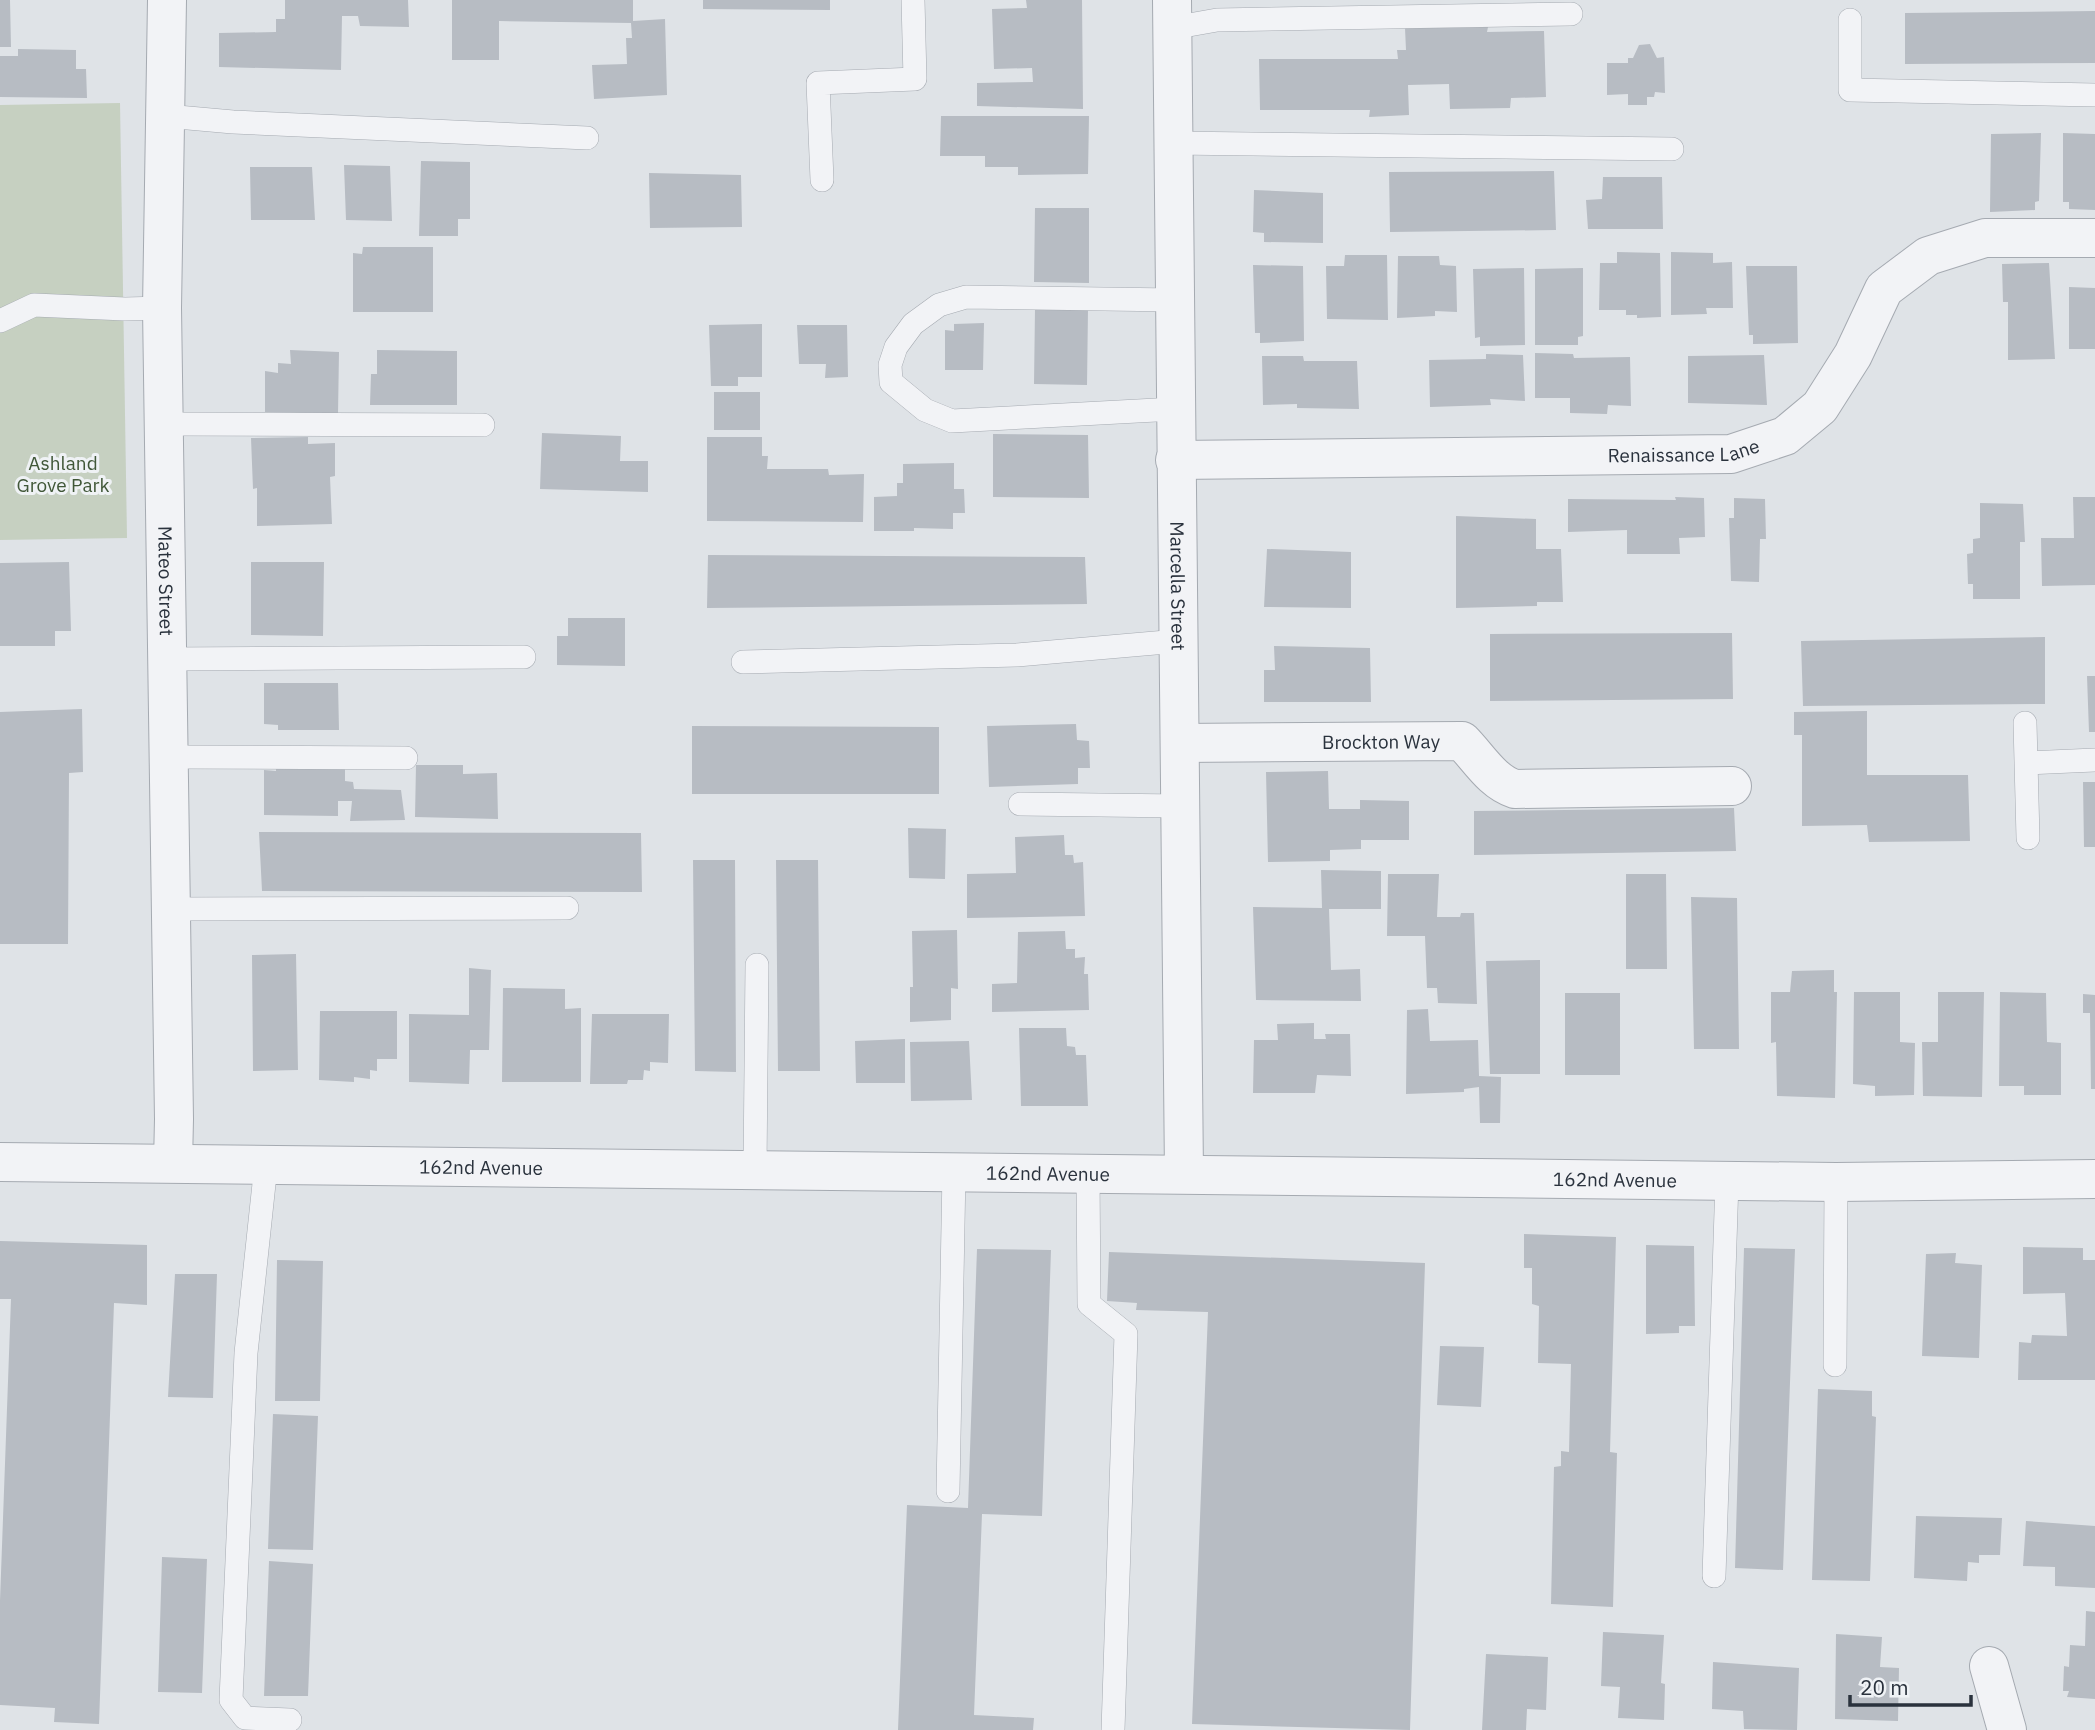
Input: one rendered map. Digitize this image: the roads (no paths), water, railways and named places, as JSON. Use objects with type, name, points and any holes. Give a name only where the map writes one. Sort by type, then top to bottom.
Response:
[{"type":"street","name":"Mateo Street","points":[[167,0],[162,307],[173,1163]]},
{"type":"street","name":"Marcella Street","points":[[1172,14],[1184,1174]]},
{"type":"street","name":"Renaissance Lane","points":[[1175,460],[1731,454],[1785,436],[1820,407],[1853,355],[1884,289],[1928,256],[1985,238],[2095,238]]},
{"type":"street","name":"Brockton Way","points":[[1180,743],[1462,741],[1496,779],[1506,787],[1515,789],[1732,786]]},
{"type":"street","name":"162nd Avenue","points":[[0,1162],[1836,1182],[2095,1179]]},
{"type":"street","points":[[1989,1666],[2007,1730]]},
{"type":"lane","points":[[822,180],[818,83],[915,79],[913,0]]},
{"type":"lane","points":[[1172,14],[1217,20],[1572,14]]},
{"type":"lane","points":[[1850,20],[1850,90],[2095,95]]},
{"type":"lane","points":[[166,117],[587,138]]},
{"type":"lane","points":[[1173,143],[1672,149]]},
{"type":"lane","points":[[1174,300],[966,297],[939,304],[913,324],[896,347],[890,365],[891,382],[925,410],[952,421],[1175,409]]},
{"type":"lane","points":[[0,321],[34,305],[125,309],[162,307]]},
{"type":"lane","points":[[165,424],[483,425]]},
{"type":"lane","points":[[743,662],[1017,655],[1178,642]]},
{"type":"lane","points":[[167,659],[524,657]]},
{"type":"lane","points":[[2025,723],[2028,838]]},
{"type":"lane","points":[[168,757],[406,758]]},
{"type":"lane","points":[[2026,762],[2095,760]]},
{"type":"lane","points":[[1020,804],[1180,806]]},
{"type":"lane","points":[[170,909],[567,908]]},
{"type":"lane","points":[[755,1170],[757,965]]},
{"type":"lane","points":[[266,1165],[246,1353],[231,1700],[245,1718],[290,1720]]},
{"type":"lane","points":[[948,1491],[954,1172]]},
{"type":"lane","points":[[1088,1173],[1089,1304],[1126,1334],[1113,1730]]},
{"type":"lane","points":[[1714,1576],[1727,1181]]},
{"type":"lane","points":[[1835,1365],[1836,1182]]},
{"type":"park label","name":"Ashland Grove Park","points":[[63,474]]}]
